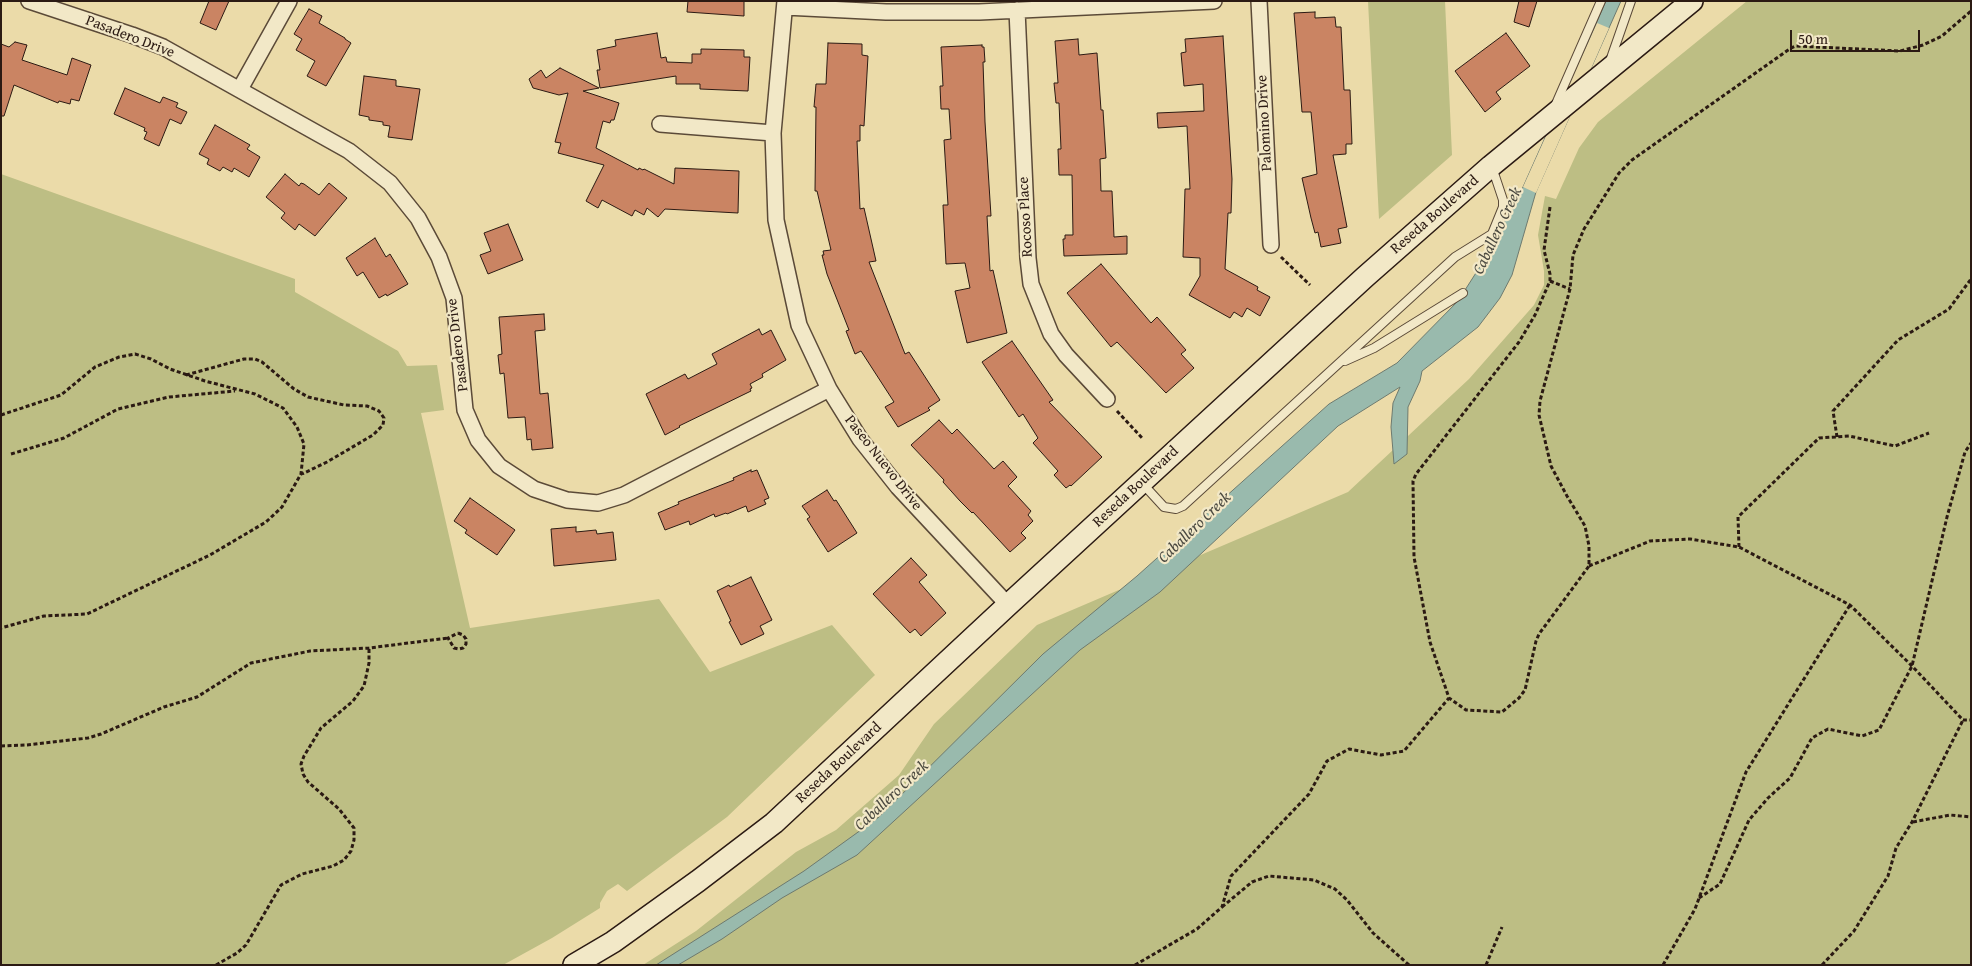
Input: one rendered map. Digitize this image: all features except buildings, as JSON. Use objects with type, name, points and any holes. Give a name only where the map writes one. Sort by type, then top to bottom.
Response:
[{"type":"main road","name":"Reseda Boulevard","points":[[574,965],[613,942],[774,824],[1008,605],[1365,277],[1491,166],[1692,1]]},
{"type":"street","name":"Pasadero Drive","points":[[29,1],[163,47],[349,151],[390,183],[418,218],[439,257],[454,298],[465,410],[478,440],[499,466],[534,489],[567,500],[598,502],[624,495],[829,389]]},
{"type":"street","points":[[240,89],[289,1]]},
{"type":"street","points":[[785,4],[886,12],[1017,10],[1214,1]]},
{"type":"street","name":"Palomino Drive","points":[[1258,1],[1271,245]]},
{"type":"street","name":"Paseo Nuevo Drive","points":[[785,4],[773,133],[776,220],[799,325],[829,389],[860,438],[898,487],[1008,605]]},
{"type":"street","name":"Rocoso Place","points":[[1017,10],[1031,284],[1051,334],[1066,355],[1106,399]]},
{"type":"street","points":[[660,124],[773,133]]},
{"type":"lane","points":[[1553,115],[1602,1]]},
{"type":"lane","points":[[1606,71],[1631,1]]},
{"type":"lane","points":[[1141,482],[1164,507],[1176,509],[1183,506],[1455,257],[1492,234],[1503,207],[1503,200],[1491,166]]},
{"type":"lane","points":[[1338,364],[1374,348],[1463,293]]},
{"type":"path","points":[[1589,566],[1586,526],[1566,496],[1552,466],[1539,415],[1540,401],[1570,289],[1573,255],[1580,238],[1619,172],[1632,160],[1791,48],[1796,46],[1900,51],[1923,45],[1942,36],[1971,11]]},
{"type":"path","points":[[1550,207],[1544,250],[1550,281],[1535,315],[1519,342],[1416,474],[1413,481],[1414,557],[1430,642],[1449,698],[1466,710],[1502,712],[1520,698],[1525,690],[1539,634],[1589,566],[1650,541],[1690,539],[1739,547],[1850,605],[1963,720],[1971,720]]},
{"type":"path","points":[[1271,245],[1310,285]]},
{"type":"path","points":[[1838,437],[1833,412],[1898,340],[1949,309],[1971,279]]},
{"type":"path","points":[[1550,281],[1570,289]]},
{"type":"path","points":[[1,415],[61,395],[96,367],[119,357],[135,354],[186,375],[238,391],[255,394],[283,408],[297,427],[304,444],[301,474],[282,507],[266,522],[210,555],[87,614],[44,616],[1,628]]},
{"type":"path","points":[[186,375],[244,359],[255,359],[262,362],[294,389],[308,397],[344,405],[367,406],[379,411],[384,418],[383,425],[373,435],[327,462],[301,474]]},
{"type":"path","points":[[11,454],[64,438],[118,409],[169,397],[238,391]]},
{"type":"path","points":[[1106,399],[1143,439]]},
{"type":"path","points":[[1739,547],[1738,518],[1820,438],[1849,436],[1895,446],[1929,433]]},
{"type":"path","points":[[1699,898],[1720,884],[1749,820],[1768,798],[1790,778],[1812,738],[1828,729],[1862,736],[1879,730],[1912,666],[1947,517],[1965,452],[1971,443]]},
{"type":"path","points":[[1663,965],[1699,898],[1746,772],[1850,605]]},
{"type":"path","points":[[1,746],[88,738],[101,734],[164,708],[197,697],[250,664],[310,651],[369,648],[448,638],[458,633],[466,639],[466,644],[463,648],[454,648],[448,638]]},
{"type":"path","points":[[216,965],[237,953],[246,945],[281,885],[302,874],[333,866],[344,860],[351,851],[354,840],[354,828],[339,809],[308,782],[303,774],[301,764],[321,728],[353,701],[364,686],[369,663],[369,648]]},
{"type":"path","points":[[1222,908],[1231,876],[1309,794],[1327,761],[1349,749],[1381,755],[1404,751],[1449,698]]},
{"type":"path","points":[[1822,965],[1854,931],[1888,876],[1896,848],[1912,822],[1963,720]]},
{"type":"path","points":[[1912,822],[1950,815],[1971,816]]},
{"type":"path","points":[[1135,965],[1198,929],[1252,882],[1269,876],[1314,880],[1334,889],[1347,900],[1373,932],[1409,965]]},
{"type":"path","points":[[1486,965],[1502,927]]},
{"type":"green space","points":[[1368,1],[1445,1],[1452,155],[1379,219]]},
{"type":"green space","points":[[1747,1],[1971,1],[1971,965],[643,965],[696,931],[796,852],[836,830],[899,775],[934,724],[1037,625],[1348,492],[1469,379],[1534,305],[1544,285],[1544,271],[1538,235],[1545,196],[1556,199],[1579,148],[1598,122]]},
{"type":"green space","points":[[1,174],[295,279],[295,292],[398,351],[407,366],[437,365],[444,410],[421,413],[470,628],[659,599],[710,672],[832,625],[875,675],[727,817],[627,891],[618,884],[607,891],[600,903],[600,908],[552,938],[503,965],[1,965]]},
{"type":"water","name":"Caballero Creek","points":[[1606,1],[1621,1],[1536,192],[1512,275],[1500,298],[1478,327],[1422,371],[1420,381],[1408,407],[1407,454],[1394,464],[1391,427],[1393,403],[1400,387],[1338,426],[1160,592],[1080,650],[857,855],[782,898],[722,939],[678,965],[656,965],[804,871],[879,817],[1043,654],[1137,576],[1329,404],[1397,363],[1458,301],[1481,265],[1523,187]]},
{"type":"pier","points":[[1597,23],[1609,28],[1536,193],[1523,187]]}]
